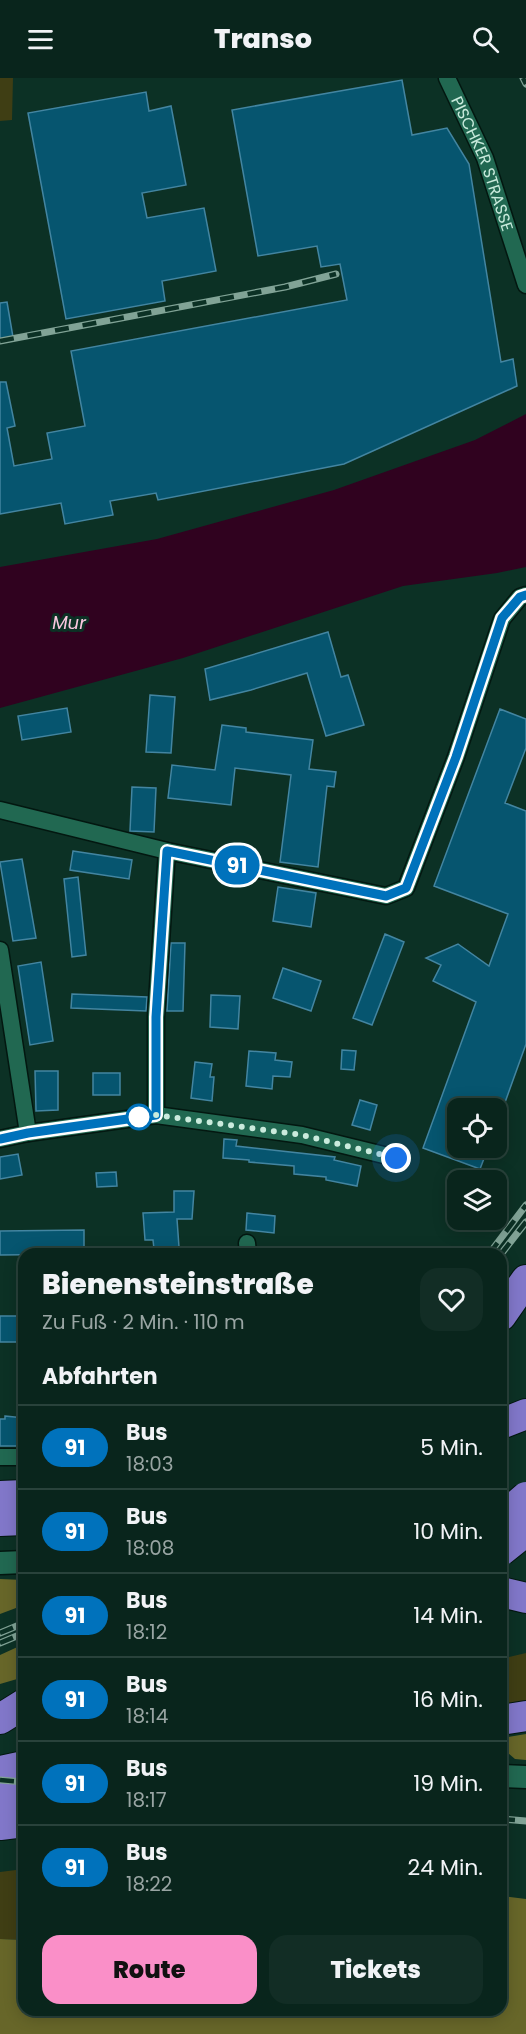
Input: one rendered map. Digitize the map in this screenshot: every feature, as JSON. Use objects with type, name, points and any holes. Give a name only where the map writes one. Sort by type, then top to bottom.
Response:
[{"type":"highway","points":[[507,1307],[526,1280]]},
{"type":"highway","points":[[507,1422],[526,1414]]},
{"type":"highway","points":[[0,1496],[18,1495]]},
{"type":"highway","points":[[507,1513],[526,1497]]},
{"type":"highway","points":[[507,1519],[526,1521]]},
{"type":"highway","points":[[0,1521],[18,1520]]},
{"type":"highway","points":[[507,1546],[526,1531]]},
{"type":"highway","points":[[507,1545],[526,1548]]},
{"type":"highway","points":[[507,1593],[526,1598]]},
{"type":"highway","points":[[0,1719],[18,1708]]},
{"type":"highway","points":[[0,1771],[18,1767]]},
{"type":"highway","points":[[0,1797],[18,1793]]},
{"type":"highway","points":[[0,1825],[18,1823]]},
{"type":"street","name":"PISCHKER STRASSE","points":[[447,78],[485,158],[526,285]]},
{"type":"street","points":[[0,810],[167,851],[386,896],[406,888],[456,757],[502,618],[520,597],[526,595]]},
{"type":"street","points":[[156,1115],[156,1017],[167,851]]},
{"type":"street","points":[[0,950],[28,1133]]},
{"type":"street","points":[[0,1139],[156,1115],[302,1135],[396,1158]]},
{"type":"street","points":[[0,1457],[18,1457]]},
{"type":"street","points":[[0,1563],[18,1562]]},
{"type":"street","points":[[507,1776],[526,1777]]},
{"type":"shaded area","points":[[0,78],[13,78],[12,120],[0,121]]},
{"type":"shaded area","points":[[0,1579],[18,1580],[18,1607],[0,1614]]},
{"type":"shaded area","points":[[18,1647],[18,1679],[0,1684],[0,1655]]},
{"type":"shaded area","points":[[526,1653],[526,1702],[507,1704],[507,1658]]},
{"type":"shaded area","points":[[526,1734],[526,1760],[515,1759],[507,1752],[507,1737]]},
{"type":"shaded area","points":[[18,1870],[18,1940],[0,1939],[0,1872]]},
{"type":"shaded area","points":[[507,1897],[526,1899],[526,2034],[0,2034],[0,1939],[18,1940],[18,2016],[507,2016]]},
{"type":"water","name":"Mur","points":[[526,414],[526,567],[403,586],[183,658],[0,708],[0,567],[157,539],[334,490],[475,440]]},
{"type":"building","points":[[402,80],[412,135],[447,128],[469,164],[501,362],[513,359],[517,386],[344,464],[158,500],[156,493],[110,501],[113,515],[65,524],[61,503],[0,514],[0,382],[6,382],[15,426],[7,428],[14,466],[52,459],[47,433],[85,426],[71,351],[347,300],[340,264],[321,267],[317,246],[258,256],[232,110]]},
{"type":"building","points":[[146,92],[149,111],[171,106],[186,185],[142,193],[147,218],[204,208],[216,271],[162,281],[165,301],[66,319],[28,113]]},
{"type":"building","points":[[7,302],[13,337],[0,339],[0,303]]},
{"type":"building","points":[[328,632],[341,677],[348,675],[364,725],[326,736],[307,673],[210,700],[205,669]]},
{"type":"building","points":[[150,695],[175,697],[171,753],[146,752]]},
{"type":"building","points":[[67,708],[71,732],[22,740],[18,716]]},
{"type":"building","points":[[500,709],[526,719],[526,748],[505,803],[526,811],[526,1044],[507,1098],[447,1098],[447,1157],[423,1148],[476,1002],[433,981],[441,965],[426,958],[458,944],[489,966],[508,914],[434,886]]},
{"type":"building","points":[[222,725],[246,728],[246,732],[313,740],[309,769],[336,772],[334,787],[327,786],[318,867],[280,862],[291,775],[235,768],[231,805],[168,798],[172,765],[215,770]]},
{"type":"building","points":[[132,787],[156,788],[154,832],[130,831]]},
{"type":"building","points":[[73,851],[132,860],[129,879],[70,870]]},
{"type":"building","points":[[22,859],[36,938],[13,941],[0,862]]},
{"type":"building","points":[[78,877],[86,955],[72,957],[64,879]]},
{"type":"building","points":[[278,887],[316,893],[311,927],[273,921]]},
{"type":"building","points":[[385,934],[404,942],[372,1025],[353,1018]]},
{"type":"building","points":[[171,943],[185,943],[183,1011],[167,1011]]},
{"type":"building","points":[[41,962],[53,1041],[30,1045],[18,966]]},
{"type":"building","points":[[283,968],[321,981],[311,1011],[273,998]]},
{"type":"building","points":[[72,994],[147,997],[146,1011],[71,1008]]},
{"type":"building","points":[[211,995],[240,996],[238,1029],[210,1027]]},
{"type":"building","points":[[342,1050],[356,1051],[354,1070],[341,1069]]},
{"type":"building","points":[[249,1051],[276,1053],[275,1060],[292,1062],[290,1077],[273,1076],[272,1089],[246,1086]]},
{"type":"building","points":[[195,1062],[212,1064],[210,1077],[214,1077],[212,1101],[191,1098]]},
{"type":"building","points":[[35,1071],[58,1071],[58,1110],[36,1111]]},
{"type":"building","points":[[93,1073],[120,1073],[120,1095],[93,1095]]},
{"type":"building","points":[[360,1100],[377,1105],[370,1130],[352,1125]]},
{"type":"building","points":[[224,1139],[237,1140],[236,1146],[335,1157],[334,1160],[361,1166],[357,1186],[326,1180],[326,1177],[294,1174],[294,1166],[223,1158]]},
{"type":"building","points":[[18,1154],[22,1175],[0,1179],[0,1157]]},
{"type":"building","points":[[450,1158],[484,1158],[480,1169]]},
{"type":"building","points":[[116,1172],[117,1186],[97,1187],[96,1173]]},
{"type":"building","points":[[174,1191],[194,1191],[192,1219],[177,1219],[179,1247],[154,1248],[153,1240],[145,1240],[143,1213],[174,1212]]},
{"type":"building","points":[[247,1213],[275,1216],[274,1233],[246,1230]]},
{"type":"building","points":[[84,1230],[84,1248],[18,1248],[18,1255],[0,1255],[0,1231]]},
{"type":"building","points":[[0,1316],[18,1316],[18,1342],[0,1342]]},
{"type":"building","points":[[5,1416],[18,1417],[18,1446],[0,1446],[0,1419],[5,1419]]},
{"type":"railway","points":[[523,78],[526,84]]},
{"type":"railway","points":[[0,341],[285,287],[336,274]]},
{"type":"railway","points":[[494,1248],[526,1205]]},
{"type":"railway","points":[[506,1248],[526,1222]]},
{"type":"railway","points":[[0,1633],[18,1626]]},
{"type":"railway","points":[[0,1643],[18,1636]]},
{"type":"railway","points":[[0,1780],[18,1782]]},
{"type":"railway","points":[[507,1819],[526,1821]]},
{"type":"bus line","name":"91","points":[[0,1139],[156,1115],[156,1017],[167,851],[386,896],[406,888],[456,757],[502,618],[520,597],[526,595]]},
{"type":"route","points":[[139,1117],[137,1118],[156,1115],[302,1135],[396,1158]]}]
